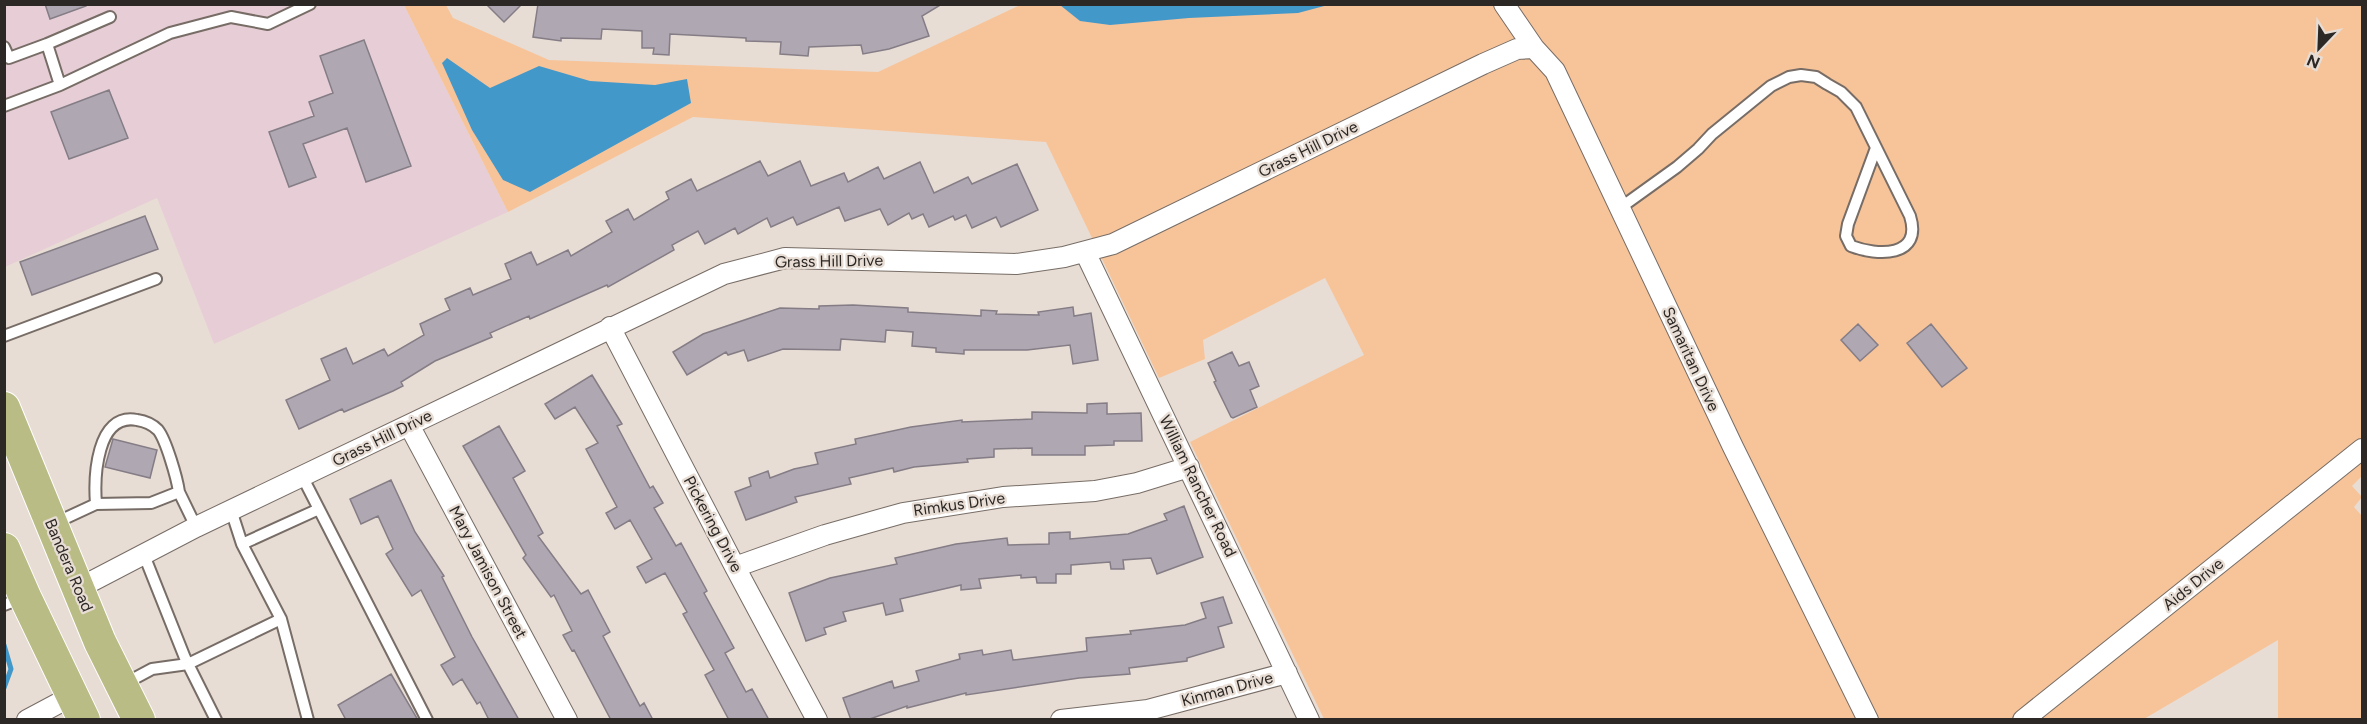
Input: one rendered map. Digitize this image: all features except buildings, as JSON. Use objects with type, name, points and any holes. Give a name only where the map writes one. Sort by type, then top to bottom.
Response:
[{"type":"main road","name":"Bandera Road","points":[[4,408],[100,642],[139,720]]},
{"type":"main road","points":[[4,549],[15,601],[78,708]]},
{"type":"street","name":"Samaritan Drive","points":[[1504,4],[1533,48],[1555,71],[1732,447],[1868,720]]},
{"type":"street","name":"Grass Hill Drive","points":[[79,588],[196,527],[724,274],[785,258],[1016,264],[1085,252],[1113,244],[1483,64],[1517,49],[1533,48]]},
{"type":"street","name":"William Rancher Road","points":[[1085,252],[1309,720]]},
{"type":"street","name":"Pickering Drive","points":[[610,327],[818,720]]},
{"type":"street","name":"Mary Jamison Street","points":[[409,425],[567,720]]},
{"type":"street","name":"Aids Drive","points":[[2023,720],[2362,449]]},
{"type":"street","name":"Rimkus Drive","points":[[735,567],[825,535],[903,513],[1003,497],[1095,490],[1137,483],[1189,467]]},
{"type":"street","name":"Kinman Drive","points":[[1061,720],[1148,710],[1287,673]]},
{"type":"street","points":[[27,720],[78,708]]},
{"type":"lane","points":[[4,106],[60,85],[170,33],[231,17],[268,24],[310,4]]},
{"type":"lane","points":[[4,47],[7,59],[110,17]]},
{"type":"lane","points":[[47,44],[60,85]]},
{"type":"lane","points":[[1620,208],[1652,187],[1750,101],[1772,86],[1789,77],[1801,75],[1816,77],[1841,92],[1856,107],[1900,194],[1913,225],[1912,236],[1899,250],[1877,254],[1851,246],[1846,236],[1848,224],[1876,148]]},
{"type":"lane","points":[[4,336],[156,279]]},
{"type":"lane","points":[[96,504],[94,481],[104,437],[111,427],[133,419],[148,422],[158,430],[176,476],[179,492],[196,527]]},
{"type":"lane","points":[[302,476],[427,720]]},
{"type":"lane","points":[[53,524],[96,504],[151,503],[179,492]]},
{"type":"lane","points":[[242,543],[319,509]]},
{"type":"lane","points":[[231,510],[242,543],[281,619],[308,720]]},
{"type":"lane","points":[[144,555],[188,664],[216,720]]},
{"type":"lane","points":[[122,685],[152,669],[188,664],[281,619]]},
{"type":"shaded area","points":[[4,5],[404,5],[508,212],[214,344],[157,198],[5,267]]},
{"type":"shaded area","points":[[404,5],[446,5],[453,18],[549,60],[878,72],[1020,5],[2362,5],[2362,476],[2352,486],[2362,497],[2354,507],[2362,516],[2362,719],[2278,719],[2278,640],[2144,719],[1324,719],[1190,442],[1364,355],[1325,278],[1203,340],[1205,359],[1159,378],[1046,142],[693,117],[508,212]],"holes":[[[1858,324],[1877,345],[1860,361],[1841,340]],[[1931,325],[1951,363],[1959,358],[1967,368],[1942,387],[1934,377],[1935,366],[1928,371],[1907,343]]]},
{"type":"water","points":[[1060,5],[1328,5],[1298,13],[1189,18],[1110,25],[1080,21]]},
{"type":"water","points":[[447,58],[490,88],[539,66],[590,81],[655,85],[687,79],[691,103],[530,192],[503,180],[472,130],[442,63]]},
{"type":"waterway","points":[[4,645],[11,669],[4,688]]}]
